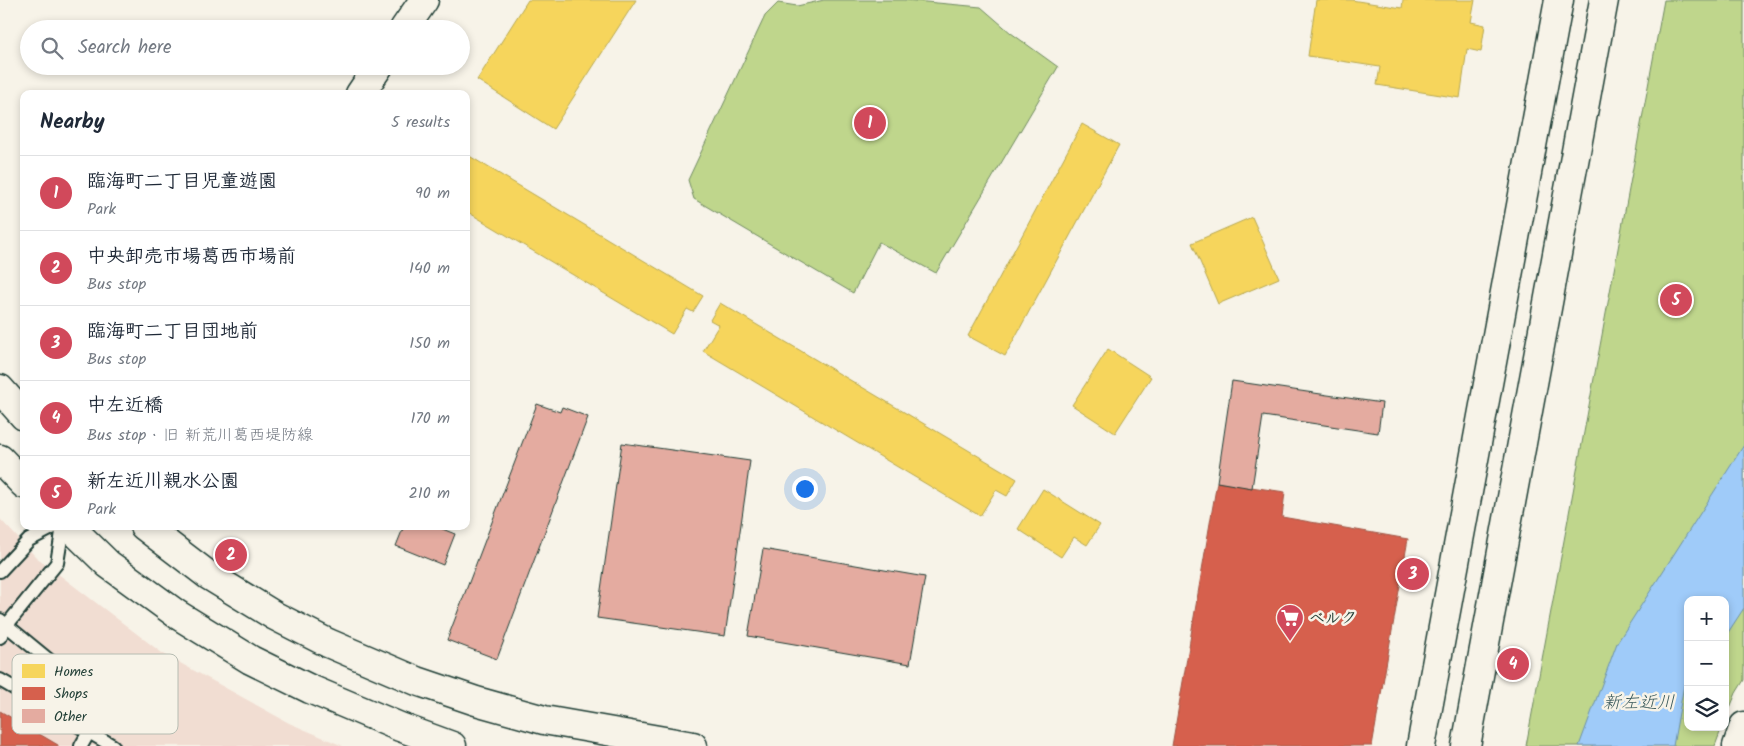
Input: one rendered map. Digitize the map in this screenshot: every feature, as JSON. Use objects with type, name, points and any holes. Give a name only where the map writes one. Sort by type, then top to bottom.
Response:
[{"type":"street","points":[[410,20],[424,0]]},
{"type":"street","points":[[1421,746],[1558,0]]},
{"type":"street","points":[[1466,746],[1604,0]]},
{"type":"street","points":[[363,90],[373,75]]},
{"type":"street","points":[[0,390],[20,412]]},
{"type":"street","points":[[0,459],[20,480]]},
{"type":"street","points":[[73,530],[108,564],[178,615],[251,660],[319,693],[400,727],[452,746]]},
{"type":"street","points":[[149,530],[208,575],[275,616],[328,643],[417,681],[476,701],[544,720],[693,746]]},
{"type":"street","points":[[1737,746],[1744,726]]},
{"type":"lane","points":[[0,571],[29,540],[48,530]]},
{"type":"lane","points":[[37,654],[2,628],[57,563],[63,530]]},
{"type":"lane","points":[[0,680],[12,687]]},
{"type":"lane","points":[[81,746],[88,734]]},
{"type":"lane","points":[[92,734],[113,746]]},
{"type":"shaded area","points":[[0,519],[36,557],[164,654],[12,654],[12,734],[178,734],[178,662],[289,723],[343,746],[0,746]]},
{"type":"green space","points":[[824,0],[904,0],[981,7],[1011,33],[1058,67],[936,273],[879,242],[853,293],[694,199],[688,180],[765,16],[778,3],[797,6]]},
{"type":"green space","points":[[1664,0],[1744,0],[1744,680],[1729,710],[1729,596],[1684,596],[1684,731],[1721,731],[1715,746],[1526,746]]},
{"type":"water","name":"新左近川","points":[[1744,445],[1744,608],[1729,631],[1729,596],[1684,596],[1684,685],[1673,746],[1579,746],[1617,643]]},
{"type":"building: Homes","points":[[528,0],[636,0],[553,129],[477,80]]},
{"type":"building: Homes","points":[[1316,0],[1351,0],[1402,8],[1403,0],[1475,0],[1471,22],[1485,25],[1481,52],[1467,49],[1460,98],[1377,85],[1380,67],[1308,56]]},
{"type":"building: Homes","points":[[1082,124],[1119,145],[1005,356],[968,336]]},
{"type":"building: Homes","points":[[470,156],[703,296],[693,312],[687,309],[672,334],[470,213]]},
{"type":"building: Homes","points":[[1252,217],[1279,278],[1218,304],[1192,243]]},
{"type":"building: Homes","points":[[720,303],[1017,479],[1007,496],[996,490],[980,516],[703,351],[719,325],[710,320]]},
{"type":"building: Homes","points":[[1108,349],[1151,377],[1115,433],[1072,405]]},
{"type":"building: Homes","points":[[1043,489],[1100,525],[1087,545],[1074,537],[1061,557],[1018,529]]},
{"type":"building: Shops","name":"ベルク","points":[[1217,482],[1285,492],[1282,517],[1408,539],[1372,746],[1172,746]]},
{"type":"building: Shops","points":[[0,711],[12,718],[12,734],[39,734],[58,745],[58,746],[0,746]]},
{"type":"building: Other","points":[[1232,381],[1382,403],[1378,433],[1263,416],[1252,488],[1217,482]]},
{"type":"building: Other","points":[[537,404],[560,412],[562,407],[588,417],[497,659],[447,640]]},
{"type":"building: Other","points":[[622,443],[750,461],[725,636],[597,618]]},
{"type":"building: Other","points":[[402,530],[445,530],[455,534],[443,565],[396,546]]},
{"type":"building: Other","points":[[763,549],[925,577],[910,664],[748,636]]},
{"type":"place","name":"臨海町二丁目児童遊園","points":[[870,123]]},
{"type":"place","name":"新左近川親水公園","points":[[1676,300]]},
{"type":"place","name":"中央卸売市場葛西市場前","points":[[231,555]]},
{"type":"place","name":"臨海町二丁目団地前","points":[[1413,574]]},
{"type":"place","name":"ベルク","points":[[1290,642]]},
{"type":"place","name":"中左近橋","points":[[1513,664]]}]
